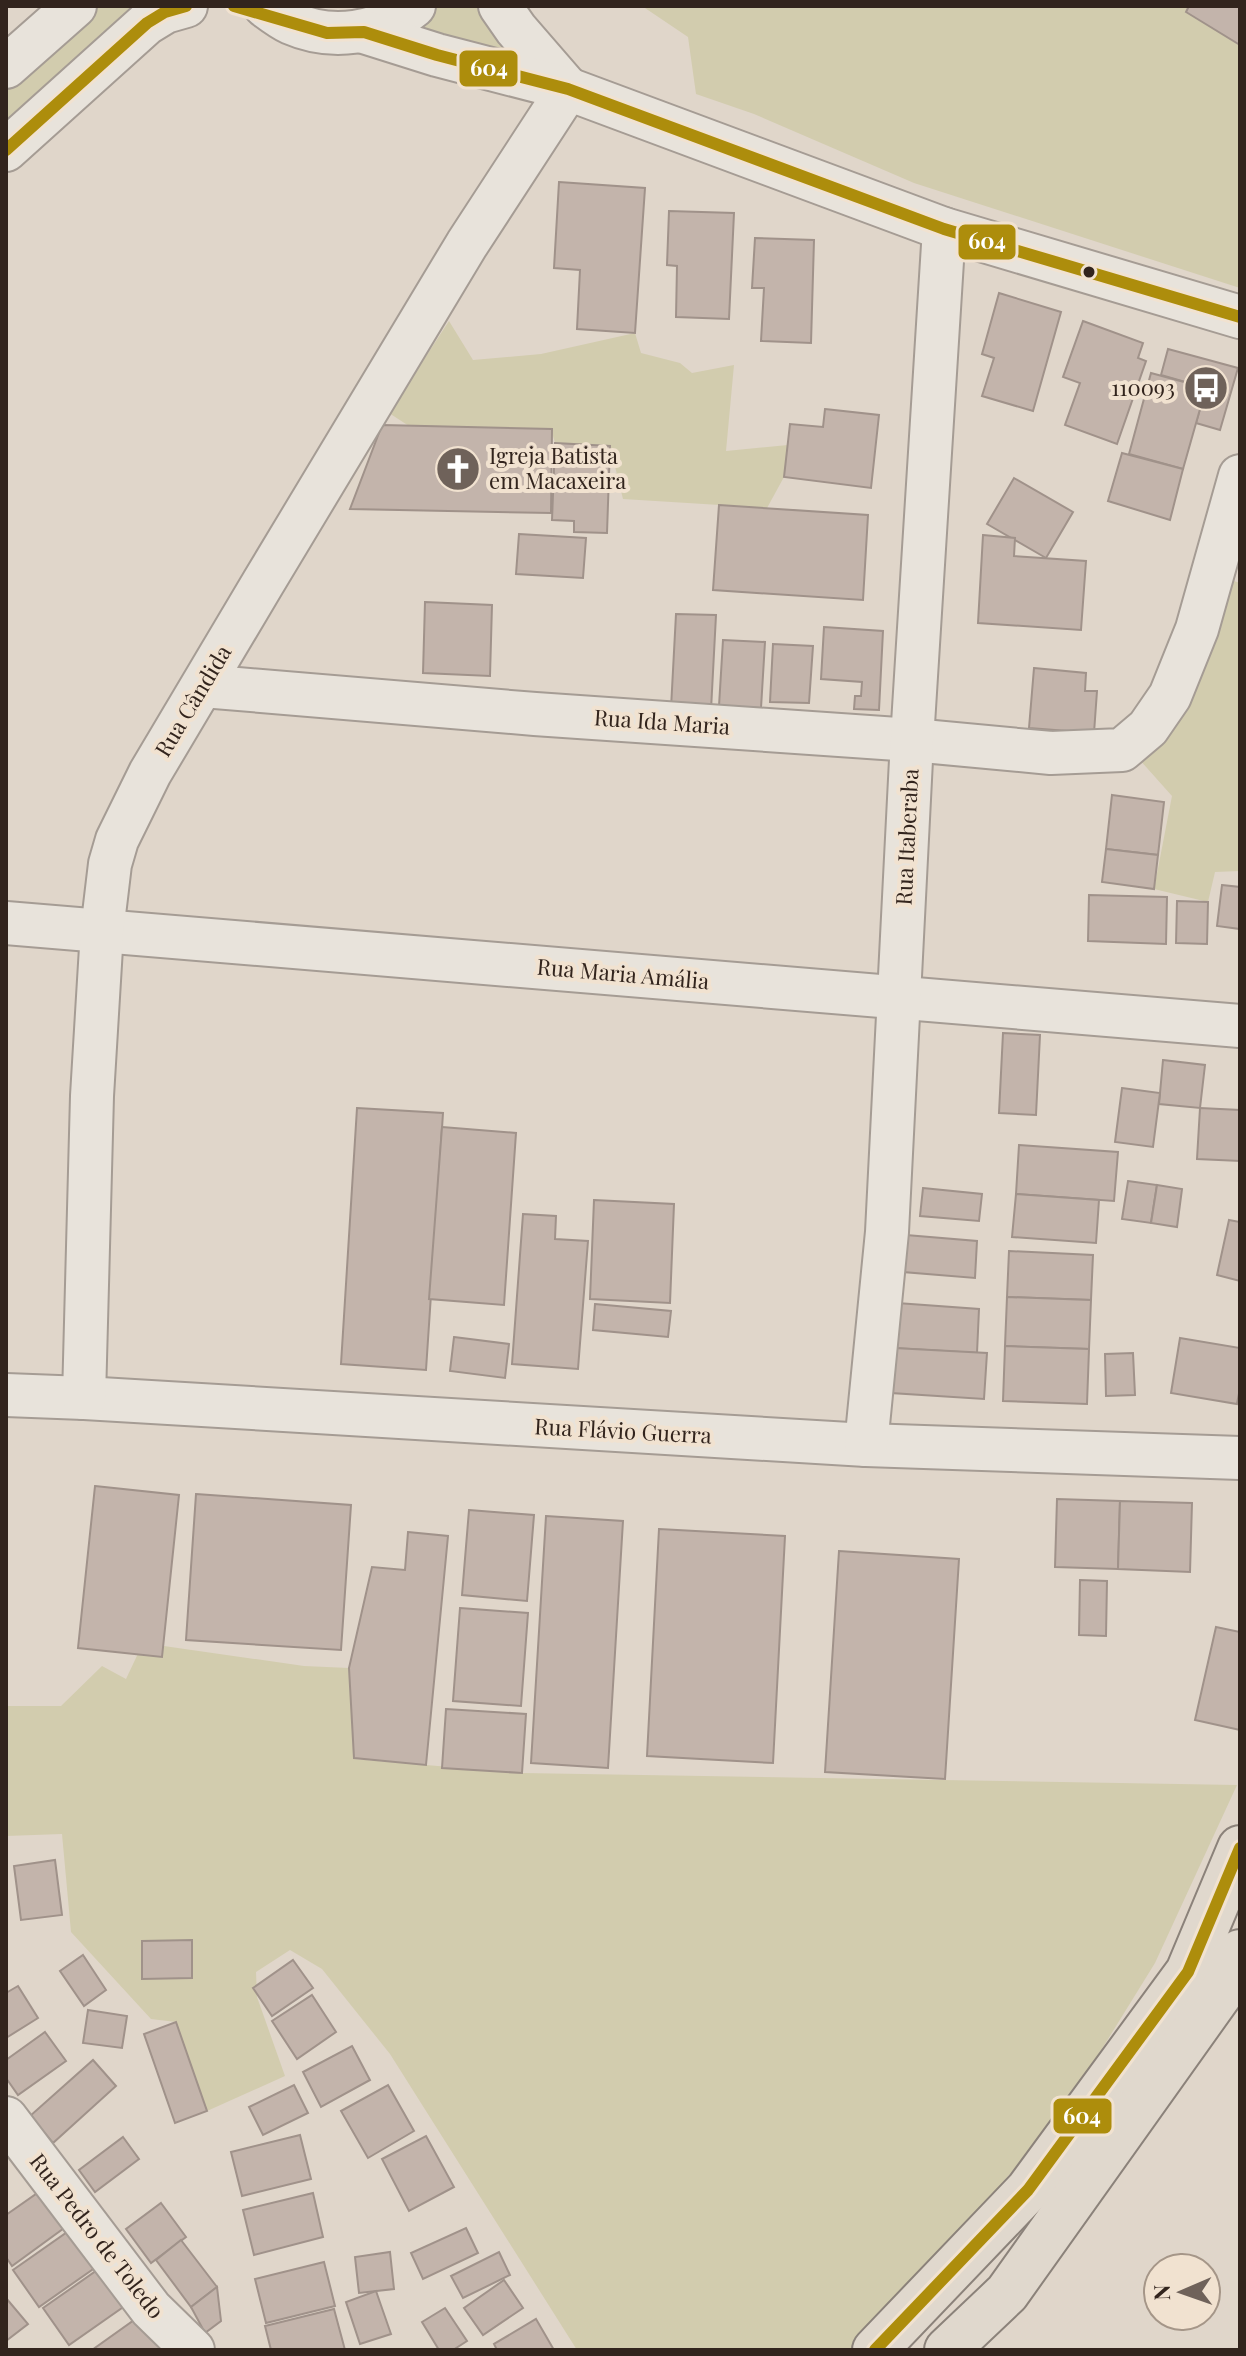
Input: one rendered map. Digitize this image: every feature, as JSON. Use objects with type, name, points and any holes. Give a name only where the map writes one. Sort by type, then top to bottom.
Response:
[{"type":"main road","points":[[875,2350],[1028,2190],[1188,1972],[1240,1848]]},
{"type":"main road","points":[[947,2350],[1007,2293],[1225,1987],[1240,1952]]},
{"type":"street","points":[[6,67],[75,6]]},
{"type":"street","points":[[6,150],[147,23],[165,12],[186,6]]},
{"type":"street","points":[[234,6],[278,14],[327,33],[364,32],[437,55],[568,89],[944,229],[1240,317]]},
{"type":"street","points":[[364,32],[398,19],[414,6]]},
{"type":"street","points":[[500,6],[568,89]]},
{"type":"street","name":"Rua Cândida","points":[[84,1398],[92,1096],[102,931],[110,864],[117,840],[150,773],[467,244],[568,89]]},
{"type":"street","name":"Rua Itaberaba","points":[[866,1445],[887,1232],[912,740],[944,229]]},
{"type":"street","name":"Rua Ida Maria","points":[[203,686],[1051,753],[1122,750],[1148,728],[1170,696],[1197,629],[1240,476]]},
{"type":"street","name":"Rua Maria Amália","points":[[6,923],[1240,1026]]},
{"type":"street","name":"Rua Flávio Guerra","points":[[6,1395],[866,1445],[1240,1458]]},
{"type":"street","name":"Rua Pedro de Toledo","points":[[6,2118],[151,2309],[193,2350]]},
{"type":"shaded area","points":[[91,6],[157,6],[6,139],[6,81]]},
{"type":"shaded area","points":[[428,6],[488,6],[534,71],[390,33]]},
{"type":"shaded area","points":[[642,6],[1240,6],[1240,288],[914,183],[754,114],[696,94],[688,37]]},
{"type":"shaded area","points":[[449,321],[473,360],[541,354],[635,333],[641,353],[680,363],[692,373],[734,365],[726,451],[788,445],[784,477],[767,508],[623,499],[610,446],[555,443],[551,429],[409,426],[389,413]]},
{"type":"shaded area","points":[[1222,577],[1240,583],[1240,871],[1215,872],[1208,902],[1154,889],[1172,796],[1139,759]]},
{"type":"shaded area","points":[[143,1643],[304,1666],[349,1668],[354,1759],[522,1773],[1237,1785],[1155,1963],[1058,2120],[853,2350],[577,2350],[390,2054],[322,1969],[290,1950],[256,1972],[257,1997],[285,2076],[207,2111],[176,2022],[151,2019],[71,1932],[62,1834],[6,1836],[6,1706],[61,1706],[102,1666],[126,1679]]},
{"type":"building","points":[[1189,6],[1240,6],[1240,45],[1186,12]]},
{"type":"building","points":[[559,182],[645,188],[635,333],[577,329],[580,270],[554,268]]},
{"type":"building","points":[[669,211],[734,213],[729,319],[676,317],[677,266],[667,265]]},
{"type":"building","points":[[755,238],[814,240],[811,343],[761,341],[764,288],[752,288]]},
{"type":"building","points":[[999,293],[1061,312],[1033,411],[982,396],[994,358],[982,354]]},
{"type":"building","points":[[1083,321],[1143,343],[1138,358],[1146,361],[1117,444],[1065,425],[1080,383],[1063,377]]},
{"type":"building","points":[[1168,349],[1238,368],[1220,430],[1196,423],[1206,388],[1161,375]]},
{"type":"building","points":[[1151,373],[1206,388],[1183,469],[1129,454]]},
{"type":"building","points":[[825,409],[879,415],[871,488],[784,477],[790,424],[823,427]]},
{"type":"building","name":"Igreja Batista em Macaxeira","points":[[382,425],[552,429],[551,513],[350,509]]},
{"type":"building","points":[[555,443],[610,446],[607,533],[574,532],[574,521],[552,520]]},
{"type":"building","points":[[1122,453],[1183,469],[1170,520],[1108,501]]},
{"type":"building","points":[[1014,478],[1073,512],[1046,558],[987,524]]},
{"type":"building","points":[[719,505],[868,515],[863,600],[713,590]]},
{"type":"building","points":[[519,534],[586,538],[583,578],[516,574]]},
{"type":"building","points":[[983,535],[1015,538],[1014,556],[1086,561],[1081,630],[978,623]]},
{"type":"building","points":[[425,602],[492,605],[490,676],[423,673]]},
{"type":"building","points":[[676,614],[716,615],[711,710],[671,708]]},
{"type":"building","points":[[824,627],[883,631],[879,710],[854,709],[855,696],[861,696],[862,682],[821,679]]},
{"type":"building","points":[[723,640],[765,642],[761,708],[719,706]]},
{"type":"building","points":[[773,644],[813,646],[809,703],[770,702]]},
{"type":"building","points":[[1034,668],[1086,673],[1085,691],[1097,691],[1094,733],[1029,728]]},
{"type":"building","points":[[1112,795],[1164,802],[1158,855],[1106,849]]},
{"type":"building","points":[[1106,849],[1158,855],[1154,889],[1102,882]]},
{"type":"building","points":[[1222,885],[1240,887],[1240,929],[1217,926]]},
{"type":"building","points":[[1089,895],[1167,897],[1166,944],[1088,941]]},
{"type":"building","points":[[1177,901],[1208,902],[1207,944],[1176,943]]},
{"type":"building","points":[[1003,1033],[1040,1035],[1036,1115],[999,1113]]},
{"type":"building","points":[[1163,1060],[1205,1065],[1200,1108],[1159,1104]]},
{"type":"building","points":[[1122,1088],[1160,1093],[1153,1147],[1115,1142]]},
{"type":"building","points":[[357,1108],[443,1113],[426,1370],[341,1364]]},
{"type":"building","points":[[1200,1108],[1240,1110],[1240,1161],[1197,1159]]},
{"type":"building","points":[[442,1127],[516,1133],[504,1305],[429,1299]]},
{"type":"building","points":[[1019,1145],[1118,1152],[1114,1201],[1016,1194]]},
{"type":"building","points":[[1128,1181],[1157,1185],[1151,1223],[1122,1219]]},
{"type":"building","points":[[1157,1185],[1182,1189],[1177,1227],[1151,1223]]},
{"type":"building","points":[[923,1188],[982,1194],[979,1221],[920,1216]]},
{"type":"building","points":[[1016,1194],[1099,1200],[1096,1243],[1012,1237]]},
{"type":"building","points":[[594,1200],[674,1204],[670,1303],[590,1299]]},
{"type":"building","points":[[523,1214],[556,1216],[555,1239],[588,1241],[578,1369],[512,1364]]},
{"type":"building","points":[[1229,1220],[1240,1222],[1240,1281],[1217,1275]]},
{"type":"building","points":[[906,1235],[977,1241],[975,1278],[903,1272]]},
{"type":"building","points":[[1009,1251],[1093,1255],[1091,1300],[1007,1297]]},
{"type":"building","points":[[1007,1297],[1091,1300],[1089,1349],[1005,1346]]},
{"type":"building","points":[[897,1303],[979,1309],[977,1353],[894,1348]]},
{"type":"building","points":[[595,1304],[671,1311],[668,1337],[593,1330]]},
{"type":"building","points":[[454,1337],[509,1344],[505,1378],[450,1371]]},
{"type":"building","points":[[1180,1338],[1240,1348],[1237,1404],[1171,1393]]},
{"type":"building","points":[[1005,1346],[1089,1349],[1087,1404],[1003,1401]]},
{"type":"building","points":[[894,1348],[987,1353],[984,1399],[891,1393]]},
{"type":"building","points":[[1133,1353],[1135,1395],[1106,1396],[1105,1354]]},
{"type":"building","points":[[95,1486],[179,1495],[162,1657],[78,1648]]},
{"type":"building","points":[[196,1494],[351,1505],[341,1650],[186,1640]]},
{"type":"building","points":[[1057,1499],[1120,1501],[1118,1569],[1055,1567]]},
{"type":"building","points":[[1120,1501],[1192,1503],[1190,1572],[1118,1569]]},
{"type":"building","points":[[469,1510],[534,1515],[527,1601],[462,1595]]},
{"type":"building","points":[[546,1516],[623,1521],[608,1768],[531,1763]]},
{"type":"building","points":[[659,1529],[785,1536],[773,1763],[647,1756]]},
{"type":"building","points":[[408,1532],[448,1536],[426,1765],[354,1758],[349,1668],[372,1567],[405,1570]]},
{"type":"building","points":[[839,1551],[959,1559],[945,1779],[825,1772]]},
{"type":"building","points":[[1080,1580],[1107,1581],[1106,1636],[1079,1635]]},
{"type":"building","points":[[460,1608],[528,1613],[521,1706],[453,1701]]},
{"type":"building","points":[[1216,1627],[1240,1632],[1240,1730],[1195,1720]]},
{"type":"building","points":[[446,1709],[526,1714],[522,1773],[442,1768]]},
{"type":"building","points":[[55,1860],[62,1915],[21,1920],[14,1866]]},
{"type":"building","points":[[192,1940],[192,1978],[142,1979],[142,1941]]},
{"type":"building","points":[[83,1955],[106,1990],[84,2006],[60,1971]]},
{"type":"building","points":[[293,1960],[313,1988],[272,2016],[253,1988]]},
{"type":"building","points":[[18,1986],[38,2018],[6,2038],[6,1993]]},
{"type":"building","points":[[312,1995],[336,2032],[297,2059],[272,2021]]},
{"type":"building","points":[[88,2010],[127,2016],[122,2048],[83,2043]]},
{"type":"building","points":[[176,2022],[207,2111],[175,2123],[144,2034]]},
{"type":"building","points":[[45,2032],[66,2061],[18,2095],[6,2078],[6,2060]]},
{"type":"building","points":[[352,2046],[370,2080],[321,2107],[303,2072]]},
{"type":"building","points":[[93,2060],[116,2086],[53,2143],[30,2116]]},
{"type":"building","points":[[294,2085],[308,2113],[263,2135],[249,2107]]},
{"type":"building","points":[[388,2085],[414,2131],[368,2158],[341,2111]]},
{"type":"building","points":[[300,2135],[311,2179],[242,2196],[231,2152]]},
{"type":"building","points":[[426,2136],[454,2187],[409,2211],[382,2159]]},
{"type":"building","points":[[123,2137],[139,2159],[95,2192],[79,2170]]},
{"type":"building","points":[[46,2187],[71,2223],[12,2266],[6,2257],[6,2215]]},
{"type":"building","points":[[313,2193],[323,2237],[254,2255],[243,2210]]},
{"type":"building","points":[[161,2203],[186,2237],[151,2263],[126,2229]]},
{"type":"building","points":[[73,2228],[99,2265],[39,2307],[13,2270]]},
{"type":"building","points":[[466,2228],[478,2253],[423,2279],[411,2253]]},
{"type":"building","points":[[181,2240],[217,2287],[191,2307],[156,2260]]},
{"type":"building","points":[[390,2252],[394,2289],[359,2293],[355,2257]]},
{"type":"building","points":[[499,2252],[510,2275],[463,2298],[451,2276]]},
{"type":"building","points":[[324,2262],[335,2306],[266,2323],[255,2279]]},
{"type":"building","points":[[103,2266],[129,2303],[69,2345],[43,2308]]},
{"type":"building","points":[[504,2280],[523,2308],[483,2335],[464,2308]]},
{"type":"building","points":[[217,2287],[221,2321],[205,2333],[191,2307]]},
{"type":"building","points":[[376,2291],[391,2334],[360,2344],[346,2302]]},
{"type":"building","points":[[6,2298],[28,2324],[6,2341]]},
{"type":"building","points":[[445,2308],[467,2341],[453,2350],[439,2350],[422,2322]]},
{"type":"building","points":[[334,2309],[345,2350],[271,2350],[265,2326]]},
{"type":"building","points":[[144,2313],[169,2350],[92,2350]]},
{"type":"building","points":[[536,2319],[554,2350],[497,2350],[494,2344]]},
{"type":"transit line","name":"604","points":[[6,150],[147,23],[165,12],[186,6]]},
{"type":"transit line","name":"604","points":[[234,6],[327,33],[364,32],[437,55],[568,89],[944,229],[1240,317]]},
{"type":"transit line","name":"604","points":[[875,2350],[1028,2190],[1188,1972],[1240,1848]]},
{"type":"place","name":"110093","points":[[1206,388]]},
{"type":"place","name":"Igreja Batista em Macaxeira","points":[[458,469]]}]
